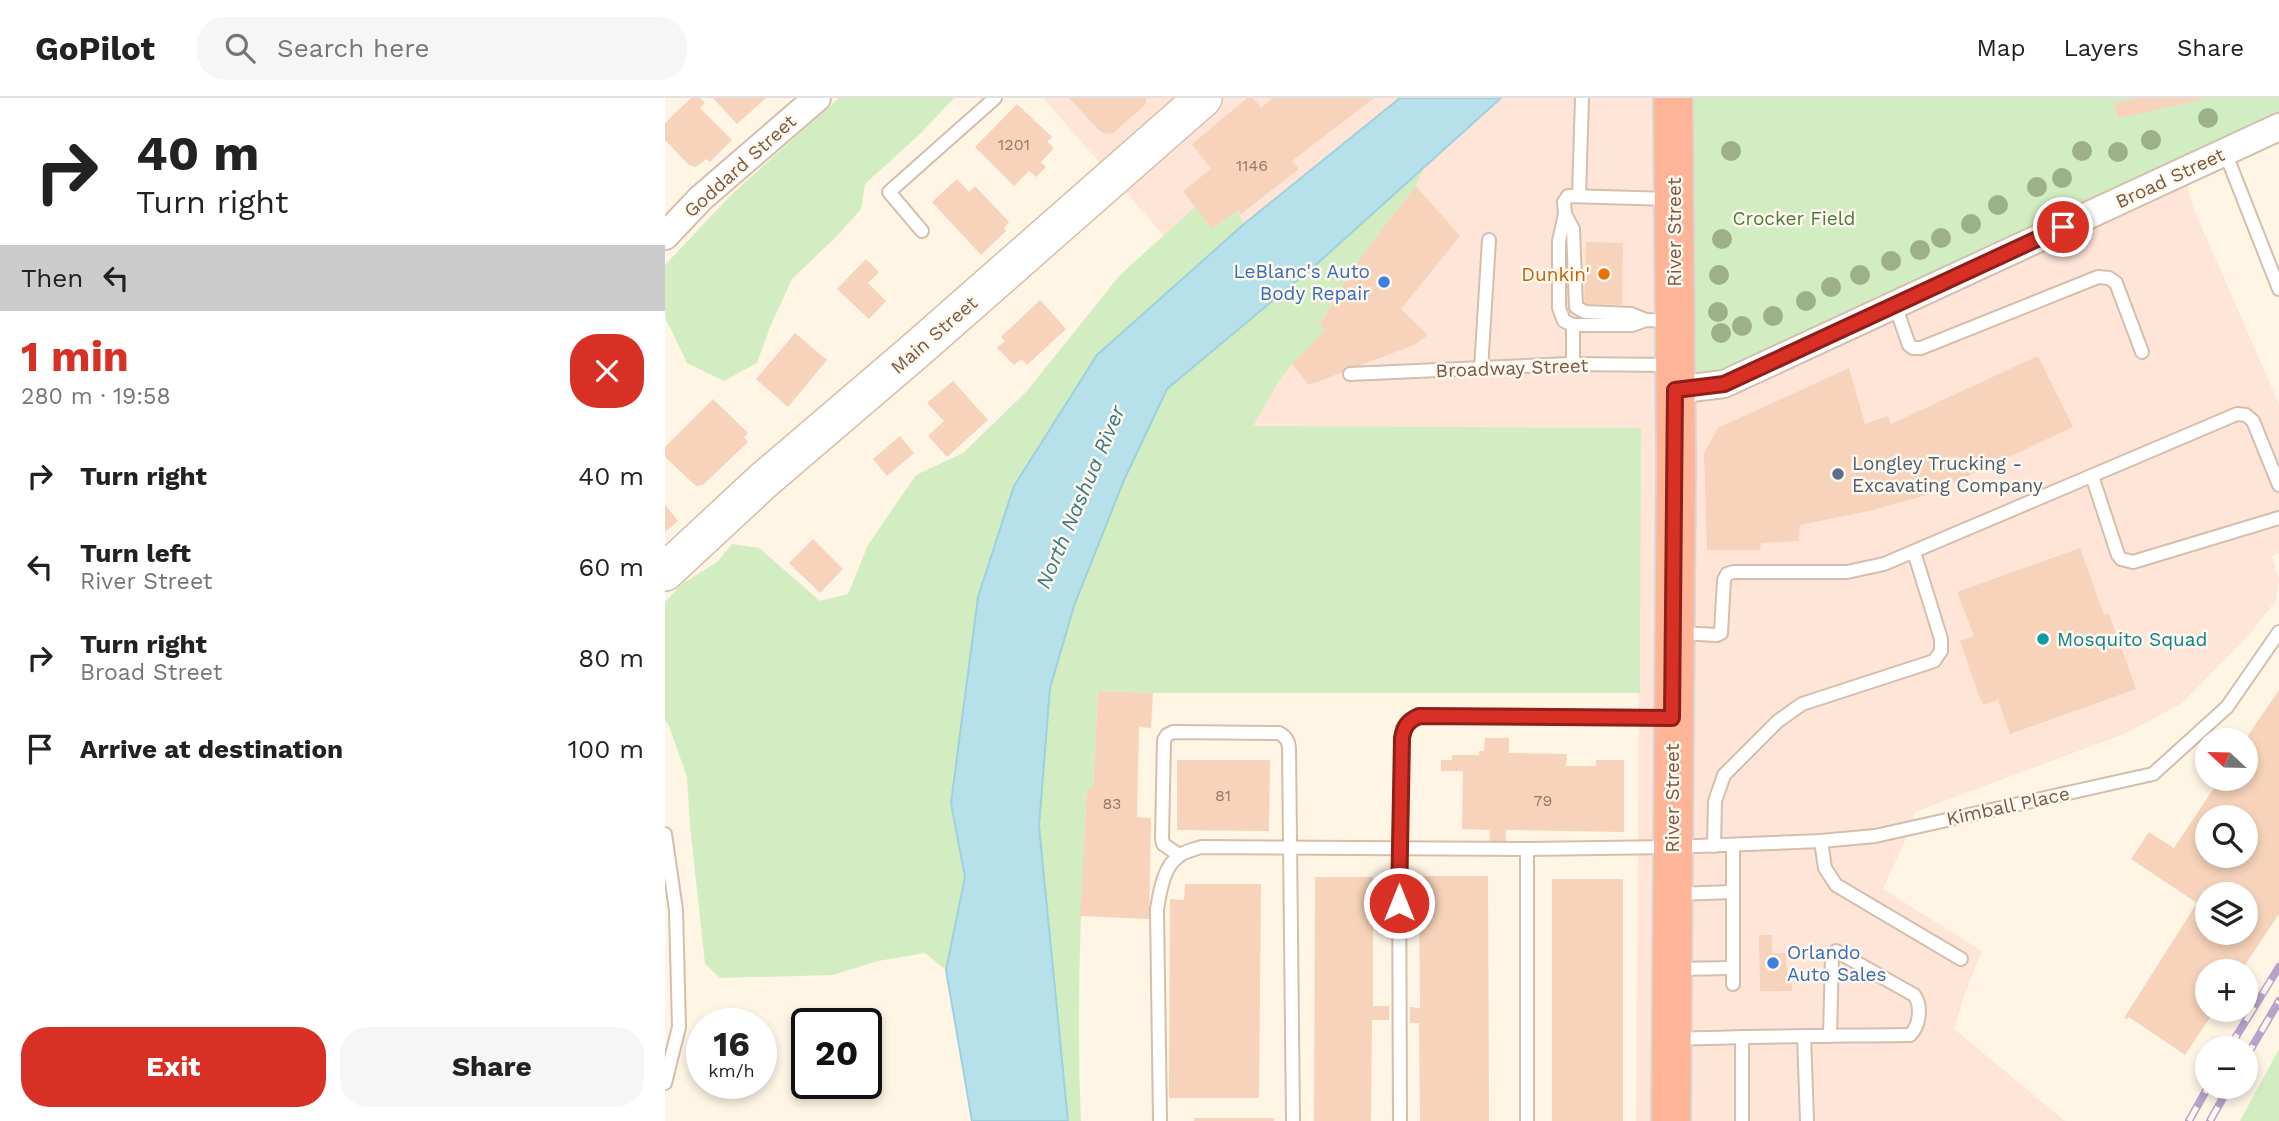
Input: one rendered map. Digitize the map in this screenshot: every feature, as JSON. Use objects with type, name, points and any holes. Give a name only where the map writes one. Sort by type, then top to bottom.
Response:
[{"type":"highway","name":"River Street","points":[[1671,1121],[1675,377],[1660,320],[1674,199],[1673,98]]},
{"type":"main road","name":"Main Street","points":[[665,572],[764,480],[925,343],[1203,98]]},
{"type":"street","name":"Goddard Street","points":[[665,236],[701,198],[817,98]]},
{"type":"street","name":"Broad Street","points":[[1675,377],[1724,384],[2279,127]]},
{"type":"lane","points":[[922,231],[889,192],[995,98]]},
{"type":"lane","points":[[1579,195],[1582,98]]},
{"type":"lane","points":[[2225,152],[2279,289]]},
{"type":"lane","points":[[1660,320],[1632,325],[1573,325],[1564,321],[1559,308],[1559,241],[1565,214],[1564,202],[1568,196],[1674,199]]},
{"type":"lane","points":[[1565,214],[1573,229],[1576,307],[1585,312],[1631,314],[1660,320]]},
{"type":"lane","points":[[1481,369],[1489,240]]},
{"type":"lane","points":[[1895,305],[1909,345],[1921,348],[2098,277],[2109,278],[2116,283],[2142,352]]},
{"type":"lane","points":[[1573,325],[1573,365]]},
{"type":"lane","name":"Broadway Street","points":[[1350,374],[1573,365],[1675,377]]},
{"type":"lane","points":[[1674,633],[1721,633],[1724,580],[1727,574],[1847,572],[1884,564],[2237,414],[2246,415],[2253,422],[2279,485]]},
{"type":"lane","points":[[2092,476],[2118,555],[2127,561],[2133,562],[2279,518]]},
{"type":"lane","points":[[1714,846],[1715,801],[1724,775],[1778,721],[1802,704],[1934,661],[1941,651],[1941,639],[1913,552]]},
{"type":"lane","name":"Kimball Place","points":[[1179,855],[1201,847],[1672,847],[1821,841],[1875,835],[2153,774],[2227,707],[2279,632]]},
{"type":"lane","points":[[1400,1121],[1399,849],[1403,728],[1419,716],[1672,718]]},
{"type":"lane","points":[[1160,1121],[1157,909],[1162,882],[1179,855],[1163,844],[1162,838],[1164,740],[1167,735],[1173,733],[1279,733],[1288,739],[1293,1121]]},
{"type":"lane","points":[[665,834],[676,910],[679,1027],[665,1083]]},
{"type":"lane","points":[[1821,841],[1825,867],[1836,885],[1961,959]]},
{"type":"lane","points":[[1733,845],[1733,984]]},
{"type":"lane","points":[[1527,849],[1527,1121]]},
{"type":"lane","points":[[1672,895],[1733,892]]},
{"type":"lane","points":[[1671,1039],[1910,1035],[1917,1025],[1918,1000],[1912,993],[1836,951],[1832,957],[1830,1035]]},
{"type":"lane","points":[[1672,968],[1732,968]]},
{"type":"lane","points":[[1804,1036],[1807,1121]]},
{"type":"lane","points":[[1742,1037],[1742,1121]]},
{"type":"shaded area","points":[[1043,98],[1400,98],[1193,269]]},
{"type":"shaded area","points":[[1502,98],[1673,98],[2183,171],[2193,207],[2279,404],[2279,553],[2272,556],[2279,580],[2276,600],[2250,634],[2181,704],[2124,734],[1915,812],[1883,889],[1982,951],[1954,1029],[2065,1121],[1636,1121],[1639,693],[1098,691],[1167,390]]},
{"type":"green space","points":[[839,98],[954,98],[920,134],[865,184],[861,209],[792,279],[757,363],[724,381],[687,363],[665,317],[665,265],[732,194]]},
{"type":"green space","name":"Crocker Field","points":[[1673,98],[2279,98],[2279,127],[1724,384],[1675,390]]},
{"type":"green space","points":[[1424,167],[1416,186],[1362,255],[1319,324],[1325,330],[1277,384],[1253,426],[1641,428],[1640,693],[1098,691],[1093,788],[1087,788],[1081,913],[1081,1121],[1068,1121],[1039,826],[1050,688],[1074,606],[1124,480],[1167,390],[1319,263]]},
{"type":"green space","points":[[1195,207],[1212,229],[1237,210],[1244,224],[1097,355],[951,803],[965,877],[946,970],[925,953],[878,961],[832,975],[720,978],[705,964],[687,777],[665,720],[665,602],[682,584],[717,562],[732,544],[759,548],[820,601],[848,594],[868,545],[916,475],[963,453],[1026,392],[1120,275]]},
{"type":"green space","points":[[2279,1049],[2279,1121],[2240,1121],[2252,1099],[2258,1099],[2258,1088]]},
{"type":"water","name":"North Nashua River","points":[[1400,98],[1501,98],[1319,262],[1167,389],[1124,480],[1074,606],[1050,688],[1039,826],[1068,1121],[972,1121],[946,970],[965,877],[951,803],[978,597],[1014,486],[1097,355],[1244,224]]},
{"type":"building","points":[[691,98],[700,98],[705,103],[700,108],[732,140],[710,162],[706,159],[696,167],[689,165],[665,140],[665,123]]},
{"type":"building","points":[[713,98],[766,98],[737,124]]},
{"type":"building","points":[[1069,98],[1147,98],[1144,106],[1113,133],[1106,134]]},
{"type":"building","points":[[1247,98],[1253,98],[1261,108],[1273,98],[1374,98],[1292,161],[1299,169],[1241,214],[1237,210],[1212,229],[1183,191],[1211,169],[1192,144]]},
{"type":"building","points":[[2139,98],[2205,99],[2118,118],[2114,103]]},
{"type":"building","points":[[1017,104],[1052,137],[1047,142],[1054,148],[1041,162],[1046,167],[1036,177],[1029,171],[1014,186],[975,147]]},
{"type":"building","points":[[957,179],[969,192],[975,186],[1009,222],[1004,228],[1006,231],[981,255],[932,202]]},
{"type":"building","name":"LeBlanc's Auto Body Repair","points":[[1416,186],[1460,236],[1401,309],[1428,335],[1414,345],[1309,385],[1292,364],[1325,330],[1319,325],[1362,255]]},
{"type":"building","name":"Dunkin'","points":[[1586,242],[1623,243],[1622,305],[1584,304]]},
{"type":"building","points":[[866,259],[879,272],[868,283],[886,301],[869,319],[837,289]]},
{"type":"building","points":[[1040,300],[1066,329],[1027,365],[1021,359],[1014,365],[997,348],[1005,341],[1001,337]]},
{"type":"building","points":[[795,333],[827,360],[788,407],[756,379]]},
{"type":"building","name":"Longley Trucking - Excavating Company","points":[[2038,356],[2073,427],[1927,495],[1869,511],[1800,525],[1799,541],[1761,543],[1760,550],[1707,550],[1704,453],[1718,428],[1849,368],[1865,424],[1888,416],[1891,424]]},
{"type":"building","points":[[953,381],[988,420],[947,457],[928,436],[944,421],[927,403]]},
{"type":"building","points":[[713,399],[748,433],[744,437],[748,442],[703,485],[696,486],[665,457],[665,447]]},
{"type":"building","points":[[900,436],[914,453],[887,476],[873,459]]},
{"type":"building","points":[[665,505],[678,521],[665,532]]},
{"type":"building","points":[[813,539],[843,569],[820,593],[789,563]]},
{"type":"building","name":"Mosquito Squad","points":[[2080,548],[2104,615],[2109,614],[2136,689],[2010,734],[1998,700],[1983,705],[1979,696],[1960,641],[1974,636],[1957,592]]},
{"type":"building","points":[[2279,690],[2279,914],[2249,959],[2195,959],[2195,1022],[2207,1022],[2195,1036],[2185,1055],[2129,1017],[2124,1018],[2195,906],[2195,945],[2258,945],[2258,882],[2195,882],[2195,902],[2131,859],[2149,832],[2174,848],[2195,816],[2195,868],[2258,868],[2258,805],[2203,805],[2212,791],[2258,791],[2258,728],[2253,728]]},
{"type":"building","points":[[1098,691],[1153,693],[1151,728],[1139,727],[1137,817],[1151,818],[1149,919],[1080,916],[1087,788],[1093,788]]},
{"type":"building","points":[[1485,738],[1509,738],[1509,753],[1567,754],[1566,766],[1596,766],[1596,760],[1624,760],[1624,832],[1506,830],[1505,849],[1489,849],[1490,830],[1462,829],[1463,771],[1441,771],[1441,760],[1452,760],[1452,755],[1479,755],[1479,751],[1484,751]]},
{"type":"building","points":[[1177,760],[1270,760],[1269,831],[1177,830]]},
{"type":"building","points":[[1419,876],[1488,876],[1489,1121],[1420,1121],[1419,1023],[1410,1023],[1410,1007],[1420,1008]]},
{"type":"building","points":[[1315,877],[1373,877],[1373,1006],[1389,1006],[1389,1020],[1372,1020],[1371,1121],[1314,1121]]},
{"type":"building","points":[[1552,879],[1623,879],[1623,1121],[1552,1121]]},
{"type":"building","points":[[1185,884],[1261,884],[1259,1098],[1169,1098],[1170,899],[1184,900]]},
{"type":"building","name":"Orlando Auto Sales","points":[[1759,935],[1772,935],[1772,953],[1786,953],[1787,974],[1792,973],[1792,991],[1760,991]]},
{"type":"building","points":[[1194,1118],[1274,1118],[1274,1121],[1194,1121]]},
{"type":"railway","points":[[2236,1036],[2279,967]]},
{"type":"railway","points":[[2258,1037],[2279,1001]]},
{"type":"railway","points":[[2189,1121],[2201,1099]]},
{"type":"railway","points":[[2210,1121],[2222,1099]]},
{"type":"place","name":"Dunkin'","points":[[1604,274]]},
{"type":"place","name":"LeBlanc's Auto Body Repair","points":[[1384,282]]},
{"type":"place","name":"Longley Trucking - Excavating Company","points":[[1838,474]]},
{"type":"place","name":"Mosquito Squad","points":[[2043,639]]},
{"type":"place","name":"Orlando Auto Sales","points":[[1773,963]]},
{"type":"route","points":[[1399,903],[1402,738],[1403,728],[1412,719],[1419,716],[1672,718],[1675,390],[1724,384],[2063,227]]}]
